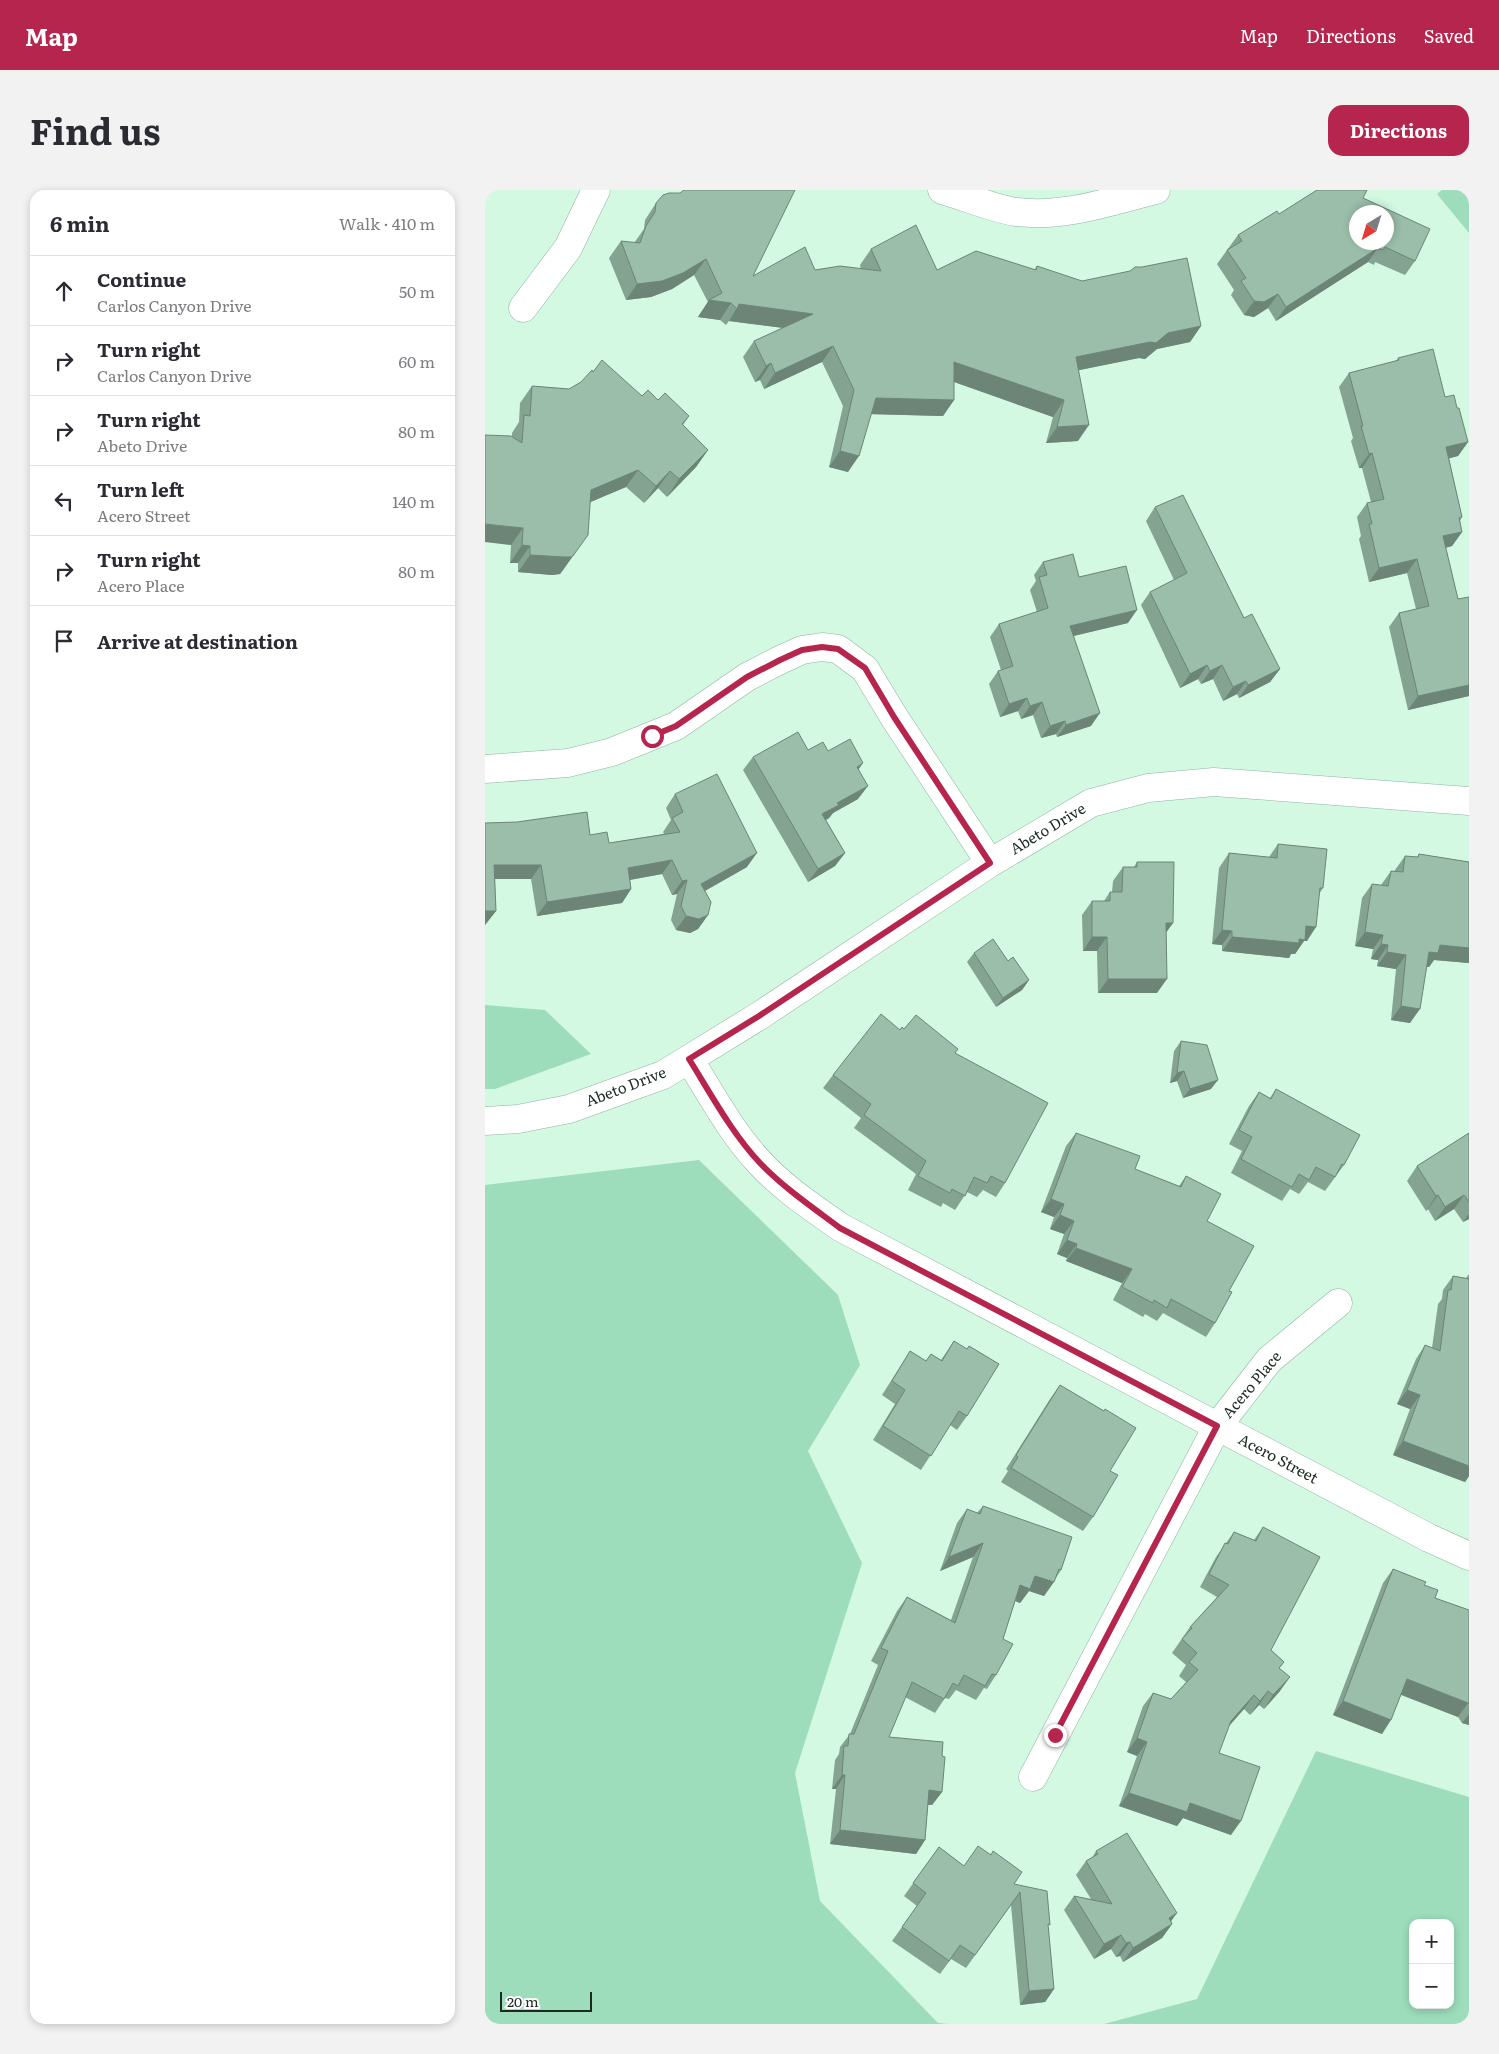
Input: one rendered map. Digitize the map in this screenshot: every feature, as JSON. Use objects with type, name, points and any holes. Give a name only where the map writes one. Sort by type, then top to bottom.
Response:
[{"type":"street","points":[[523,308],[569,248],[596,190]]},
{"type":"street","points":[[942,190],[992,207],[1016,212],[1040,213],[1064,212],[1156,190]]},
{"type":"street","points":[[485,769],[567,763],[612,752],[676,726],[747,677],[780,660],[809,649],[822,647],[838,649],[865,668],[894,717],[990,863]]},
{"type":"street","name":"Abeto Drive","points":[[485,1121],[518,1118],[569,1109],[663,1075],[759,1016],[990,863],[1091,803],[1148,788],[1213,782],[1469,801]]},
{"type":"street","name":"Acero Street","points":[[689,1059],[737,1134],[760,1163],[790,1192],[840,1228],[1429,1538],[1469,1556]]},
{"type":"street","name":"Acero Place","points":[[1033,1777],[1217,1426],[1269,1360],[1338,1302]]},
{"type":"green space","points":[[1442,190],[1469,190],[1469,233],[1437,194]]},
{"type":"green space","points":[[485,1005],[545,1010],[591,1054],[495,1089],[485,1089]]},
{"type":"green space","points":[[699,1160],[838,1295],[860,1365],[808,1451],[862,1563],[795,1773],[820,1901],[938,2023],[949,2024],[485,2024],[485,1185]]},
{"type":"green space","points":[[1316,1751],[1469,1797],[1469,2024],[1104,2024],[1197,1999]]},
{"type":"building","points":[[684,190],[795,190],[753,276],[805,247],[815,270],[840,266],[881,271],[871,249],[916,225],[937,270],[976,251],[1036,270],[1037,266],[1082,281],[1130,271],[1135,267],[1187,258],[1201,326],[1168,333],[1156,343],[1150,342],[1076,357],[1089,425],[1057,427],[1064,400],[954,362],[954,400],[876,398],[859,456],[840,451],[854,390],[833,346],[775,373],[771,363],[766,366],[754,341],[813,314],[739,304],[737,309],[731,303],[709,300],[722,293],[706,259],[683,273],[662,281],[637,284],[621,241],[640,243],[646,226],[655,212],[656,203],[663,195],[680,193]]},
{"type":"building","points":[[1317,190],[1367,190],[1363,198],[1378,205],[1349,205],[1349,250],[1375,250],[1286,307],[1278,294],[1264,302],[1254,301],[1241,281],[1246,278],[1227,250],[1242,241],[1238,235],[1277,211],[1279,214]]},
{"type":"building","points":[[1394,212],[1430,229],[1415,261],[1391,250],[1394,250]]},
{"type":"building","points":[[1433,349],[1445,397],[1454,395],[1468,442],[1446,447],[1462,517],[1459,518],[1462,532],[1443,536],[1458,599],[1469,597],[1469,685],[1418,696],[1399,613],[1429,606],[1417,559],[1379,568],[1369,524],[1372,524],[1367,503],[1384,499],[1372,453],[1369,454],[1361,426],[1363,426],[1349,373]]},
{"type":"building","points":[[602,360],[642,396],[648,390],[658,400],[665,393],[689,416],[682,424],[708,450],[679,479],[670,471],[656,486],[638,470],[591,490],[588,535],[572,557],[530,555],[530,546],[522,545],[523,528],[485,524],[485,435],[511,436],[522,443],[524,415],[530,416],[532,386],[569,389],[581,382],[592,370],[593,372]]},
{"type":"building","points":[[1183,495],[1244,618],[1252,614],[1280,669],[1248,685],[1246,681],[1233,687],[1222,665],[1210,671],[1207,665],[1190,674],[1150,592],[1187,573],[1155,507]]},
{"type":"building","points":[[1073,554],[1079,577],[1126,566],[1137,610],[1070,626],[1100,713],[1066,725],[1065,721],[1050,726],[1042,702],[1030,706],[1027,698],[1009,704],[998,671],[1013,666],[999,624],[1048,608],[1039,577],[1047,575],[1043,562]]},
{"type":"building","points":[[798,732],[808,750],[823,742],[828,751],[850,739],[863,763],[857,767],[868,786],[837,803],[839,805],[822,814],[845,853],[818,869],[753,757]]},
{"type":"building","points":[[717,774],[757,853],[701,884],[711,902],[708,915],[699,919],[686,916],[681,906],[687,880],[682,881],[672,860],[628,868],[631,889],[547,902],[541,865],[494,865],[496,911],[485,911],[485,823],[517,822],[587,812],[590,835],[607,832],[609,843],[680,832],[672,818],[683,812],[675,794]]},
{"type":"building","points":[[1278,844],[1327,849],[1316,927],[1306,926],[1305,940],[1299,939],[1299,943],[1232,937],[1232,931],[1222,930],[1229,853],[1277,858]]},
{"type":"building","points":[[1419,854],[1469,862],[1469,948],[1440,945],[1438,953],[1429,952],[1420,1009],[1401,1006],[1406,955],[1387,952],[1388,945],[1381,944],[1383,935],[1365,932],[1372,884],[1388,886],[1391,871],[1403,872],[1405,856],[1418,857]]},
{"type":"building","points":[[1137,862],[1174,862],[1173,923],[1166,923],[1167,979],[1108,979],[1107,937],[1092,937],[1092,901],[1110,901],[1110,892],[1122,892],[1123,867],[1137,867]]},
{"type":"building","points":[[993,939],[1008,961],[1013,957],[1029,980],[1003,998],[974,953]]},
{"type":"building","points":[[881,1014],[900,1030],[902,1027],[904,1029],[916,1015],[958,1049],[955,1053],[1048,1103],[1005,1183],[991,1176],[987,1183],[974,1177],[965,1196],[952,1189],[950,1193],[918,1176],[926,1161],[864,1115],[871,1104],[833,1075]]},
{"type":"building","points":[[1181,1041],[1207,1045],[1218,1080],[1190,1089],[1184,1071],[1177,1073]]},
{"type":"building","points":[[1276,1089],[1360,1135],[1344,1165],[1342,1164],[1335,1177],[1316,1167],[1309,1180],[1299,1174],[1292,1187],[1241,1159],[1252,1137],[1239,1130],[1259,1092],[1271,1099]]},
{"type":"building","points":[[1076,1133],[1140,1156],[1135,1169],[1181,1187],[1186,1176],[1221,1194],[1207,1221],[1254,1246],[1229,1291],[1232,1292],[1215,1323],[1171,1299],[1167,1308],[1154,1300],[1153,1303],[1122,1287],[1132,1269],[1076,1248],[1077,1244],[1067,1240],[1074,1221],[1060,1215],[1064,1204],[1051,1199]]},
{"type":"building","points":[[1469,1133],[1469,1202],[1464,1195],[1445,1207],[1417,1166]]},
{"type":"building","points":[[1453,1276],[1469,1279],[1469,1466],[1403,1441],[1420,1395],[1407,1390],[1425,1345],[1440,1351],[1448,1290],[1451,1290]]},
{"type":"building","points":[[954,1341],[967,1349],[969,1346],[999,1364],[967,1416],[959,1411],[931,1456],[883,1426],[905,1390],[892,1381],[910,1351],[926,1361],[931,1354],[942,1361]]},
{"type":"building","points":[[1060,1385],[1136,1428],[1110,1471],[1118,1475],[1093,1517],[1011,1468],[1018,1457],[1016,1455]]},
{"type":"building","points":[[983,1506],[1072,1537],[1061,1570],[1059,1569],[1054,1582],[1035,1576],[1030,1589],[1020,1585],[1003,1639],[1013,1644],[996,1675],[992,1674],[985,1686],[964,1675],[958,1686],[953,1683],[944,1699],[912,1682],[889,1737],[943,1742],[942,1756],[945,1757],[942,1792],[929,1790],[925,1840],[840,1830],[845,1775],[842,1775],[844,1746],[848,1746],[849,1734],[854,1734],[888,1651],[881,1648],[907,1597],[955,1623],[983,1543],[949,1557],[967,1509],[980,1514]]},
{"type":"building","points":[[1263,1527],[1320,1557],[1271,1650],[1284,1662],[1279,1668],[1290,1677],[1273,1695],[1268,1691],[1260,1701],[1254,1695],[1231,1721],[1219,1753],[1260,1767],[1241,1821],[1190,1803],[1187,1812],[1129,1793],[1147,1742],[1137,1738],[1153,1693],[1171,1699],[1198,1670],[1189,1662],[1197,1653],[1182,1639],[1192,1628],[1190,1627],[1229,1585],[1209,1574],[1225,1543],[1228,1544],[1234,1532],[1256,1541]]},
{"type":"building","points":[[1393,1569],[1426,1582],[1424,1585],[1438,1590],[1435,1598],[1469,1610],[1469,1704],[1407,1679],[1391,1720],[1343,1701]]},
{"type":"building","points":[[1127,1833],[1177,1913],[1169,1918],[1172,1924],[1133,1948],[1130,1942],[1126,1943],[1121,1935],[1104,1944],[1074,1896],[1112,1904],[1086,1861],[1098,1854],[1096,1851]]},
{"type":"building","points":[[978,1846],[991,1855],[993,1851],[1022,1872],[1014,1884],[1047,1891],[1054,1989],[1029,1991],[1020,1892],[975,1955],[960,1945],[949,1961],[902,1927],[926,1893],[913,1883],[939,1847],[964,1866]]},
{"type":"route","points":[[652,736],[676,726],[747,677],[780,660],[802,650],[822,647],[838,649],[865,668],[894,717],[990,863],[759,1016],[689,1059],[737,1134],[760,1163],[790,1192],[840,1228],[1217,1426],[1055,1735]]}]
